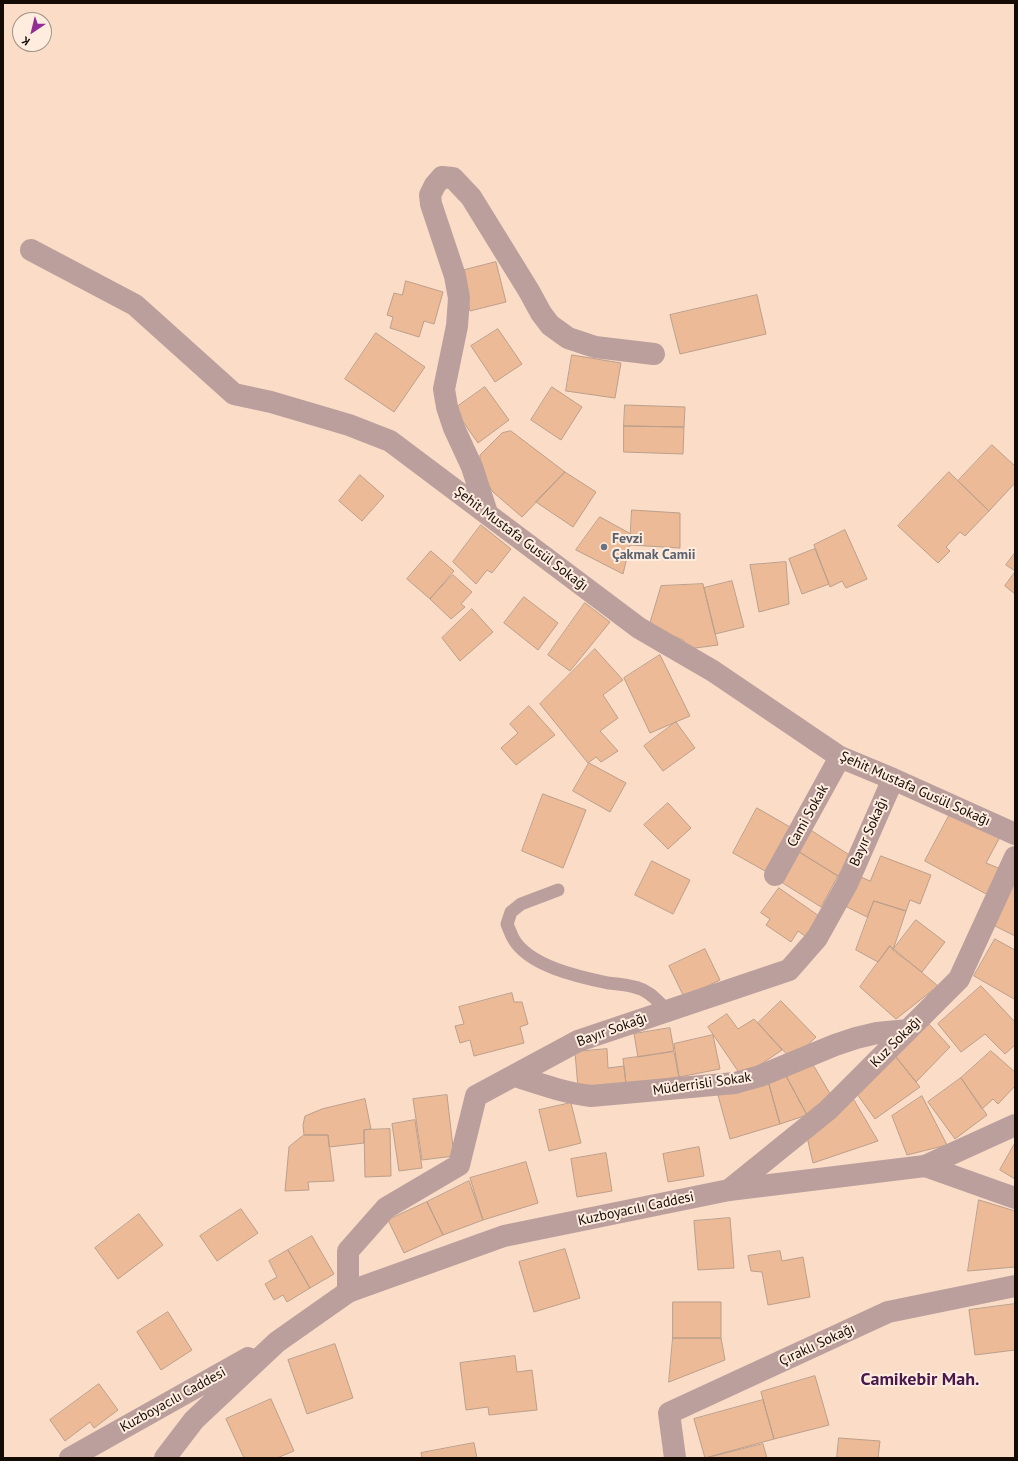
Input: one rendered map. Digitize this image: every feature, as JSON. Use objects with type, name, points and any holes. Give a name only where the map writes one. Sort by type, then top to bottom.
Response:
[{"type":"street","points":[[487,513],[472,467],[454,428],[444,389],[457,326],[459,298],[455,276],[431,204],[430,195],[435,185],[442,177],[453,178],[471,197],[541,313],[550,325],[568,338],[595,347],[654,354]]},
{"type":"street","name":"Şehit Mustafa Gusül Sokağı","points":[[30,250],[136,305],[234,394],[278,404],[348,425],[390,441],[639,628],[713,670],[840,757],[893,779],[1015,834]]},
{"type":"street","name":"Cami Sokak","points":[[775,875],[840,757]]},
{"type":"street","name":"Bayır Sokağı","points":[[348,1292],[348,1251],[386,1208],[459,1165],[476,1096],[578,1041],[666,1010],[789,970],[817,938],[847,884],[893,779]]},
{"type":"street","name":"Kuz Sokağı","points":[[729,1190],[828,1110],[959,979],[1015,857]]},
{"type":"street","name":"Müderrisli Sokak","points":[[515,1076],[564,1091],[591,1096],[735,1083],[760,1076],[835,1045],[856,1038],[877,1033],[908,1030]]},
{"type":"street","points":[[925,1166],[1015,1125]]},
{"type":"street","name":"Kuzboyacılı Caddesi","points":[[70,1458],[277,1342],[348,1292],[504,1236],[729,1190],[925,1166],[1015,1198]]},
{"type":"street","name":"Çıraklı Sokağı","points":[[676,1458],[670,1413],[888,1312],[1015,1286]]},
{"type":"street","name":"Kuzboyacılı Caddesi","points":[[165,1458],[194,1420],[277,1342]]},
{"type":"lane","points":[[558,890],[521,904],[512,912],[507,924],[513,939],[523,950],[537,960],[551,967],[582,977],[638,988],[649,993],[666,1010]]},
{"type":"building","points":[[496,262],[506,302],[470,311],[461,271]]},
{"type":"building","points":[[406,281],[443,292],[434,324],[424,321],[419,337],[390,328],[393,317],[387,315],[394,293],[402,295]]},
{"type":"building","points":[[757,295],[766,334],[680,354],[670,315]]},
{"type":"building","points":[[498,329],[522,364],[495,382],[471,346]]},
{"type":"building","points":[[376,333],[425,367],[394,412],[345,379]]},
{"type":"building","points":[[572,355],[621,363],[615,398],[566,391]]},
{"type":"building","points":[[485,387],[509,420],[478,443],[454,409]]},
{"type":"building","points":[[552,387],[582,407],[561,440],[531,420]]},
{"type":"building","points":[[625,405],[685,407],[684,427],[624,426]]},
{"type":"building","points":[[624,426],[684,427],[683,454],[624,452]]},
{"type":"building","points":[[511,431],[565,472],[522,517],[493,492],[484,479],[480,465],[480,455],[502,433]]},
{"type":"building","points":[[992,445],[1015,466],[1015,483],[989,511],[958,481]]},
{"type":"building","points":[[565,472],[596,492],[573,527],[536,502]]},
{"type":"building","points":[[949,472],[989,511],[965,536],[960,532],[946,547],[950,551],[938,563],[898,526]]},
{"type":"building","points":[[360,475],[384,496],[362,521],[339,501]]},
{"type":"building","points":[[632,510],[680,513],[680,548],[630,545]]},
{"type":"building","name":"Fevzi Çakmak Camii","points":[[600,517],[631,534],[623,574],[576,550]]},
{"type":"building","points":[[481,525],[511,549],[492,573],[487,570],[476,584],[453,562]]},
{"type":"building","points":[[845,530],[867,579],[846,588],[842,581],[830,587],[814,545]]},
{"type":"building","points":[[815,549],[829,584],[802,594],[789,559]]},
{"type":"building","points":[[431,551],[454,571],[430,599],[407,579]]},
{"type":"building","points":[[1015,553],[1015,571],[1006,565]]},
{"type":"building","points":[[786,562],[789,604],[759,612],[750,565]]},
{"type":"building","points":[[1015,572],[1015,594],[1005,586]]},
{"type":"building","points":[[453,575],[472,592],[461,604],[465,607],[451,619],[430,599]]},
{"type":"building","points":[[732,581],[744,627],[715,634],[704,588]]},
{"type":"building","points":[[703,584],[718,645],[688,649],[683,640],[649,626],[661,586]]},
{"type":"building","points":[[524,597],[558,623],[538,650],[504,623]]},
{"type":"building","points":[[585,603],[610,622],[570,671],[548,655]]},
{"type":"building","points":[[472,609],[493,632],[460,661],[442,638]]},
{"type":"building","points":[[595,649],[623,680],[603,695],[618,718],[600,731],[618,751],[601,762],[596,757],[588,763],[540,704]]},
{"type":"building","points":[[660,655],[690,716],[650,733],[624,678]]},
{"type":"building","points":[[529,706],[555,735],[516,765],[501,748],[518,733],[510,724]]},
{"type":"building","points":[[676,722],[695,748],[663,771],[644,746]]},
{"type":"building","points":[[589,763],[626,783],[610,812],[573,791]]},
{"type":"building","points":[[543,794],[586,810],[563,868],[522,851]]},
{"type":"building","points":[[668,803],[691,828],[668,849],[644,825]]},
{"type":"building","points":[[757,808],[790,827],[765,871],[733,853]]},
{"type":"building","points":[[950,814],[1000,837],[986,863],[1001,869],[988,895],[925,861]]},
{"type":"building","points":[[809,829],[851,856],[838,876],[796,850]]},
{"type":"building","points":[[796,850],[838,876],[821,907],[778,880]]},
{"type":"building","points":[[881,856],[931,875],[920,904],[910,900],[906,911],[874,901],[867,917],[845,906],[861,877],[870,881]]},
{"type":"building","points":[[652,861],[690,880],[673,914],[635,895]]},
{"type":"building","points":[[1015,870],[1015,936],[989,923]]},
{"type":"building","points":[[779,888],[819,916],[805,936],[798,931],[791,942],[766,925],[770,919],[761,913]]},
{"type":"building","points":[[874,901],[906,911],[893,950],[890,946],[878,962],[856,950]]},
{"type":"building","points":[[916,920],[945,942],[922,972],[893,950]]},
{"type":"building","points":[[995,939],[1015,950],[1014,999],[974,976]]},
{"type":"building","points":[[890,946],[938,986],[896,1019],[860,987]]},
{"type":"building","points":[[705,949],[720,980],[684,997],[669,966]]},
{"type":"building","points":[[981,986],[1015,1022],[1015,1045],[1005,1054],[985,1034],[961,1052],[938,1024]]},
{"type":"building","points":[[512,993],[514,1002],[522,1002],[528,1024],[520,1027],[524,1043],[474,1056],[470,1040],[460,1043],[455,1026],[464,1024],[459,1007]]},
{"type":"building","points":[[781,1001],[816,1037],[792,1060],[758,1023]]},
{"type":"building","points":[[727,1014],[738,1029],[754,1019],[782,1050],[742,1077],[708,1027]]},
{"type":"building","points":[[928,1023],[950,1047],[916,1082],[896,1057]]},
{"type":"building","points":[[670,1028],[674,1051],[638,1057],[634,1034]]},
{"type":"building","points":[[713,1035],[720,1069],[679,1077],[674,1044]]},
{"type":"building","points":[[607,1049],[608,1068],[624,1066],[626,1084],[578,1088],[575,1052]]},
{"type":"building","points":[[991,1051],[1015,1072],[1015,1086],[998,1104],[993,1099],[982,1109],[961,1078]]},
{"type":"building","points":[[674,1052],[679,1077],[626,1084],[623,1059]]},
{"type":"building","points":[[896,1057],[920,1087],[875,1119],[857,1094]]},
{"type":"building","points":[[812,1063],[832,1097],[807,1115],[786,1076]]},
{"type":"building","points":[[786,1076],[807,1115],[780,1124],[768,1081]]},
{"type":"building","points":[[961,1078],[987,1115],[955,1139],[928,1102]]},
{"type":"building","points":[[768,1081],[780,1124],[730,1139],[718,1095]]},
{"type":"building","points":[[447,1095],[454,1156],[422,1160],[413,1099]]},
{"type":"building","points":[[922,1096],[947,1145],[907,1155],[892,1116]]},
{"type":"building","points":[[365,1099],[371,1129],[364,1130],[364,1143],[329,1147],[328,1135],[304,1135],[303,1125],[305,1116],[322,1109]]},
{"type":"building","points":[[854,1100],[878,1141],[813,1163],[807,1137]]},
{"type":"building","points":[[571,1103],[581,1143],[549,1151],[539,1110]]},
{"type":"building","points":[[415,1120],[422,1168],[399,1171],[392,1124]]},
{"type":"building","points":[[390,1129],[391,1176],[365,1177],[364,1130]]},
{"type":"building","points":[[304,1135],[328,1135],[334,1181],[308,1182],[309,1190],[285,1191],[289,1147]]},
{"type":"building","points":[[1015,1143],[1015,1179],[1000,1170]]},
{"type":"building","points":[[699,1147],[704,1176],[668,1182],[663,1154]]},
{"type":"building","points":[[606,1153],[612,1191],[577,1197],[571,1159]]},
{"type":"building","points":[[526,1162],[538,1203],[483,1220],[470,1178]]},
{"type":"building","points":[[469,1181],[483,1220],[443,1235],[427,1202]]},
{"type":"building","points":[[979,1200],[1015,1211],[1015,1267],[968,1271]]},
{"type":"building","points":[[427,1202],[443,1235],[404,1253],[388,1220]]},
{"type":"building","points":[[241,1209],[258,1233],[217,1261],[200,1236]]},
{"type":"building","points":[[139,1214],[163,1245],[118,1279],[95,1248]]},
{"type":"building","points":[[730,1218],[734,1268],[698,1270],[694,1221]]},
{"type":"building","points":[[312,1236],[334,1274],[310,1288],[288,1250]]},
{"type":"building","points":[[565,1249],[580,1298],[534,1312],[519,1262]]},
{"type":"building","points":[[288,1250],[310,1288],[287,1302],[283,1295],[274,1300],[265,1284],[277,1277],[269,1261]]},
{"type":"building","points":[[780,1251],[782,1261],[803,1257],[810,1297],[768,1305],[762,1272],[751,1271],[748,1256]]},
{"type":"building","points":[[673,1302],[721,1302],[721,1338],[673,1338]]},
{"type":"building","points":[[1015,1304],[1015,1350],[975,1355],[969,1310]]},
{"type":"building","points":[[168,1312],[192,1350],[161,1370],[137,1332]]},
{"type":"building","points":[[673,1338],[721,1338],[725,1360],[669,1382]]},
{"type":"building","points":[[335,1344],[353,1398],[307,1414],[288,1360]]},
{"type":"building","points":[[515,1356],[517,1372],[532,1370],[537,1410],[489,1415],[488,1407],[466,1410],[460,1363]]},
{"type":"building","points":[[815,1376],[829,1425],[774,1439],[761,1392]]},
{"type":"building","points":[[99,1384],[118,1410],[94,1428],[90,1422],[65,1441],[50,1420]]},
{"type":"building","points":[[271,1399],[294,1451],[277,1458],[244,1458],[226,1419]]},
{"type":"building","points":[[763,1400],[774,1439],[705,1458],[694,1419]]},
{"type":"building","points":[[839,1438],[880,1441],[878,1458],[837,1458]]},
{"type":"building","points":[[474,1443],[477,1458],[422,1458],[421,1453]]},
{"type":"building","points":[[763,1444],[767,1458],[706,1458]]},
{"type":"place","name":"Fevzi Çakmak Camii","points":[[604,547]]},
{"type":"district","name":"Camikebir Mah.","points":[[920,1380]]}]
